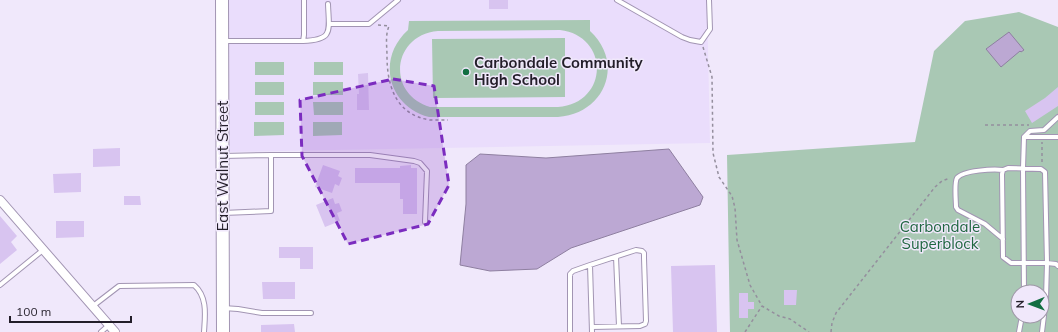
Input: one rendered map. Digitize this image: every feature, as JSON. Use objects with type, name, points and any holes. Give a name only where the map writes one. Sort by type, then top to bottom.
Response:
[{"type":"street","name":"East Walnut Street","points":[[222,0],[223,332]]},
{"type":"street","points":[[0,200],[115,332]]},
{"type":"lane","points":[[303,41],[304,0]]},
{"type":"lane","points":[[329,24],[369,24],[398,0]]},
{"type":"lane","points":[[617,0],[682,37],[701,42],[710,29],[709,0]]},
{"type":"lane","points":[[223,41],[303,41],[322,39],[327,34],[329,24],[328,4]]},
{"type":"lane","points":[[1024,284],[1024,137],[1030,132],[1044,130],[1058,117]]},
{"type":"lane","points":[[1024,137],[1058,137]]},
{"type":"lane","points":[[223,213],[271,211],[271,155]]},
{"type":"lane","points":[[223,156],[370,155],[414,161],[420,163],[426,172],[425,222]]},
{"type":"lane","points":[[1003,239],[985,224],[958,210],[956,207],[957,178],[976,171],[1003,170],[1008,168],[1023,168],[1041,170],[1045,172],[1047,262],[1046,299],[1042,332]]},
{"type":"lane","points":[[1003,170],[1003,257],[1011,262],[1047,262],[1058,266]]},
{"type":"lane","points":[[0,285],[43,249]]},
{"type":"lane","points":[[570,332],[570,274],[573,271],[616,256],[639,250],[644,253],[646,322],[643,325],[592,327]]},
{"type":"lane","points":[[616,256],[619,326]]},
{"type":"lane","points":[[590,265],[592,332]]},
{"type":"lane","points":[[92,306],[119,286],[194,285],[199,290],[204,303],[204,332]]},
{"type":"lane","points":[[223,308],[262,313],[311,312]]},
{"type":"lane","points":[[101,332],[109,325]]},
{"type":"path","points":[[369,24],[390,26],[386,33],[387,72],[390,86],[395,97],[403,107],[419,117],[430,120],[448,120]]},
{"type":"path","points":[[701,42],[712,77],[713,153],[720,177],[732,196],[735,208],[737,240],[750,285],[762,306],[779,316],[790,318],[809,332]]},
{"type":"path","points":[[985,125],[1030,125]]},
{"type":"path","points":[[1042,140],[1042,162]]},
{"type":"path","points":[[831,332],[836,313],[935,187],[948,178],[957,178]]},
{"type":"path","points":[[745,332],[762,306]]},
{"type":"highlighted area","points":[[393,79],[434,86],[449,185],[428,224],[348,244],[302,156],[300,100]]},
{"type":"shaded area","name":"Carbondale Community High School","points":[[222,0],[707,0],[710,143],[223,152]]},
{"type":"shaded area","points":[[1009,32],[1024,50],[1021,52],[1020,51],[1001,67],[986,49]]},
{"type":"shaded area","points":[[669,149],[703,197],[700,205],[571,248],[537,269],[490,271],[460,265],[466,204],[466,165],[480,154],[546,158]]},
{"type":"green space","name":"Carbondale Superblock","points":[[1019,12],[1058,27],[1058,332],[730,332],[727,155],[915,142],[934,51],[965,21]]},
{"type":"green space","points":[[590,20],[590,31],[601,44],[606,58],[608,71],[605,85],[598,97],[588,107],[574,114],[558,117],[429,117],[415,111],[404,103],[396,92],[391,80],[390,67],[392,54],[398,42],[408,30],[409,21]],"holes":[[[560,30],[576,35],[588,44],[595,56],[597,69],[594,82],[587,94],[575,103],[558,107],[430,107],[416,100],[406,90],[401,78],[400,66],[404,53],[411,43],[423,35],[438,31]]]},
{"type":"green space","points":[[565,38],[565,97],[433,98],[432,39]]},
{"type":"green space","points":[[255,62],[284,62],[284,75],[255,75]]},
{"type":"green space","points":[[314,62],[343,62],[343,75],[314,75]]},
{"type":"green space","points":[[255,82],[284,82],[284,95],[255,95]]},
{"type":"green space","points":[[313,82],[343,82],[343,95],[313,95]]},
{"type":"green space","points":[[255,102],[284,102],[284,115],[255,115]]},
{"type":"green space","points":[[313,102],[343,102],[343,115],[314,115]]},
{"type":"green space","points":[[254,122],[284,122],[284,135],[254,136]]},
{"type":"green space","points":[[313,122],[342,122],[342,135],[313,136]]},
{"type":"building","points":[[489,0],[508,0],[508,9],[489,9]]},
{"type":"building","points":[[368,73],[369,110],[357,110],[357,94],[359,94],[358,74]]},
{"type":"building","points":[[1058,87],[1058,106],[1032,123],[1025,111],[1045,98]]},
{"type":"building","points":[[120,148],[120,166],[93,167],[93,149]]},
{"type":"building","points":[[323,165],[340,171],[338,176],[342,178],[339,186],[335,184],[332,193],[315,187]]},
{"type":"building","points":[[411,165],[411,168],[417,168],[417,214],[403,214],[403,199],[400,199],[400,183],[355,183],[355,168],[400,168],[400,166]]},
{"type":"building","points":[[81,173],[81,192],[54,193],[53,174]]},
{"type":"building","points":[[124,196],[140,196],[141,205],[124,205]]},
{"type":"building","points":[[333,198],[335,204],[339,203],[342,211],[337,213],[340,221],[325,227],[316,205]]},
{"type":"building","points":[[0,216],[17,236],[11,242],[17,250],[0,264]]},
{"type":"building","points":[[56,221],[84,221],[84,237],[56,238]]},
{"type":"building","points":[[279,247],[313,247],[313,269],[300,269],[300,258],[279,258]]},
{"type":"building","points":[[715,265],[717,332],[673,332],[671,266]]},
{"type":"building","points":[[262,282],[295,282],[295,299],[263,299]]},
{"type":"building","points":[[784,290],[797,290],[796,305],[784,305]]},
{"type":"building","points":[[739,293],[748,293],[748,302],[754,302],[754,309],[748,309],[748,318],[739,318]]},
{"type":"building","points":[[294,324],[295,332],[261,332],[261,325]]},
{"type":"place","name":"Carbondale Community High School","points":[[466,72]]}]
